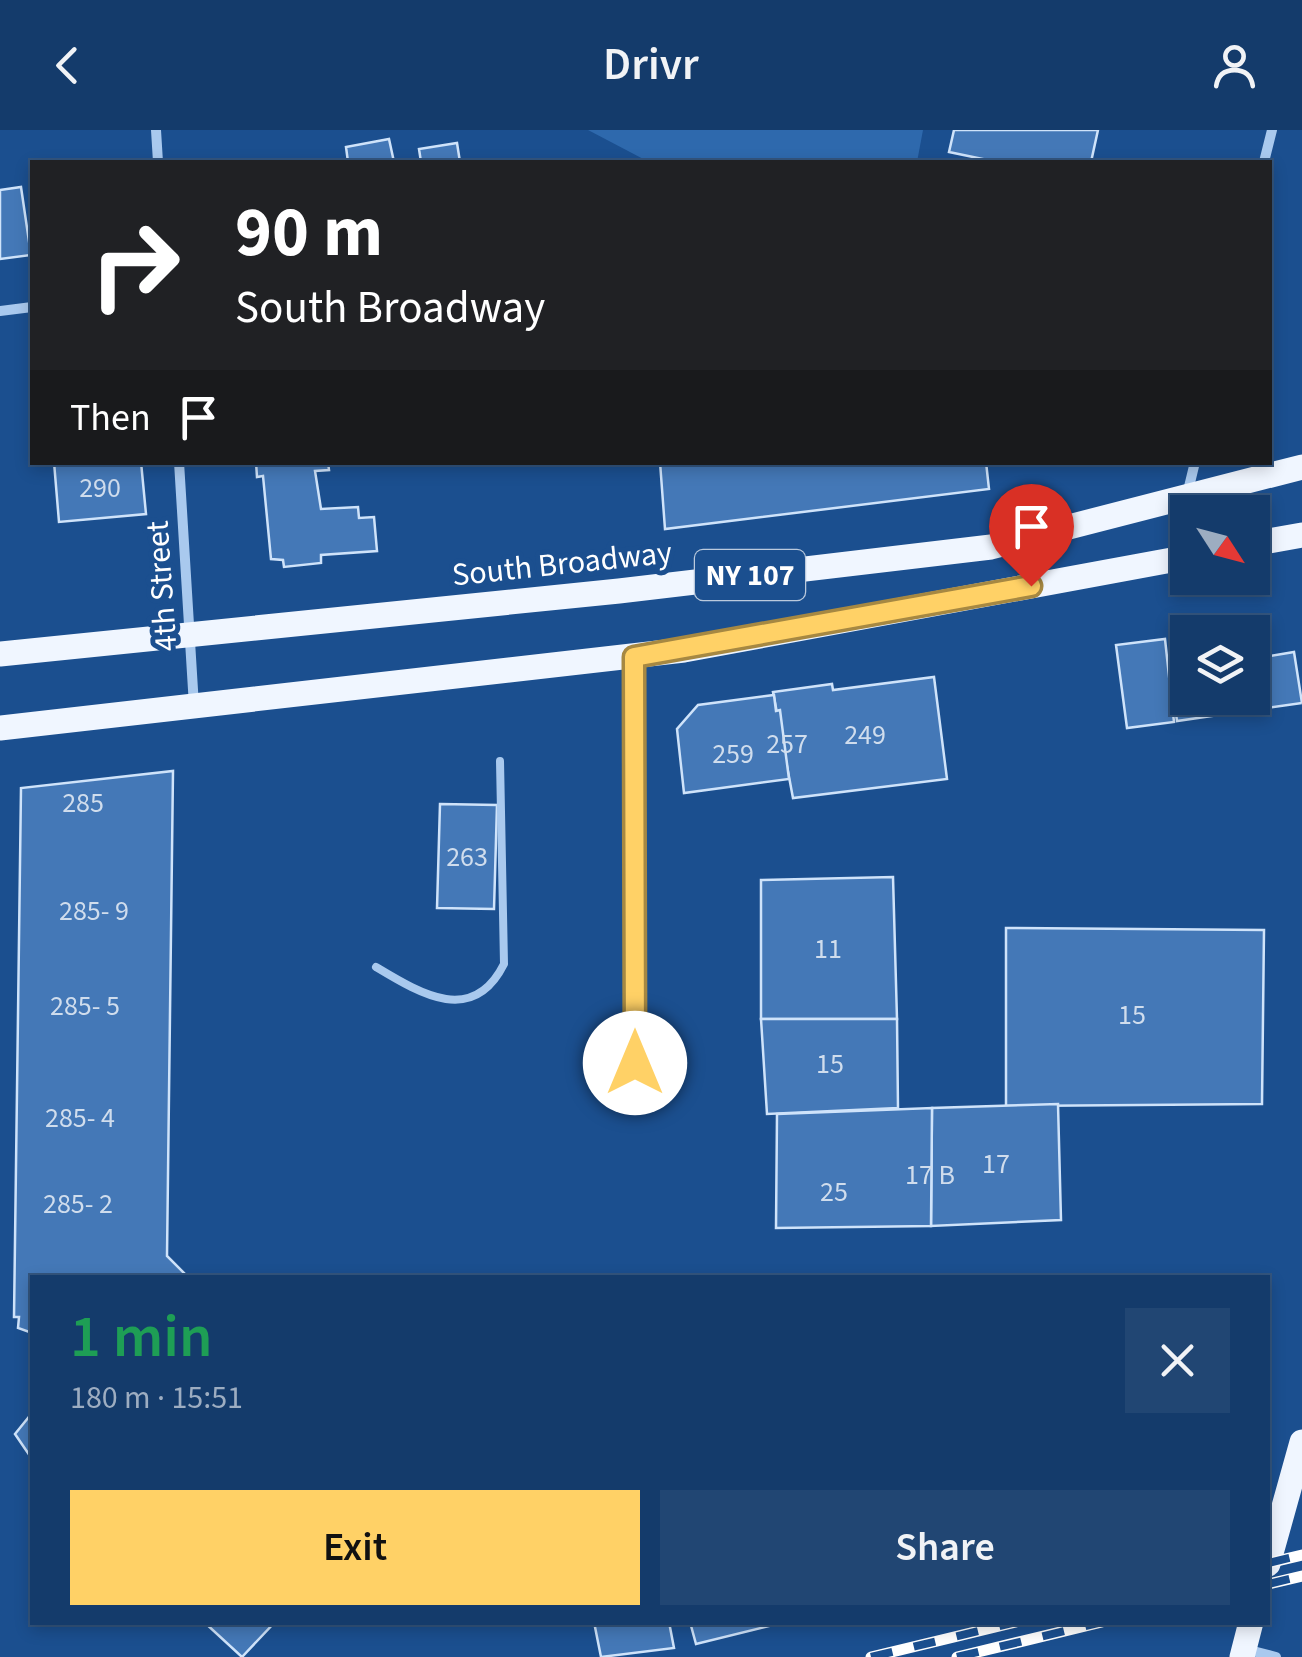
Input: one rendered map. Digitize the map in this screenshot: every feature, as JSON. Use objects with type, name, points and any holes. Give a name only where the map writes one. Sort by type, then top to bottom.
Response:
[{"type":"main road","name":"South Broadway","points":[[1191,495],[1302,467]]},
{"type":"main road","name":"South Broadway","points":[[0,654],[620,591],[991,547],[1170,500]]},
{"type":"main road","points":[[1270,541],[1302,535]]},
{"type":"main road","name":"NY 107","points":[[0,728],[634,657],[1170,560]]},
{"type":"main road","points":[[1270,1558],[1296,1483],[1302,1442]]},
{"type":"main road","points":[[1243,1653],[1251,1625]]},
{"type":"street","points":[[156,130],[158,160]]},
{"type":"street","points":[[1264,160],[1272,130]]},
{"type":"street","points":[[0,311],[30,308]]},
{"type":"street","name":"4th Street","points":[[179,465],[194,707]]},
{"type":"street","points":[[1187,495],[1194,465]]},
{"type":"street","points":[[634,657],[635,1063]]},
{"type":"street","points":[[1243,1653],[1276,1657]]},
{"type":"lane","points":[[376,966],[411,988],[440,998],[462,1000],[493,986],[504,964],[500,761]]},
{"type":"shaded area","points":[[588,130],[923,130],[917,160],[645,160]]},
{"type":"building","points":[[954,130],[1098,130],[1091,160],[987,160],[949,152]]},
{"type":"building","points":[[389,139],[394,160],[348,160],[346,147]]},
{"type":"building","points":[[457,143],[460,160],[421,160],[419,149]]},
{"type":"building","points":[[21,187],[30,255],[0,259],[0,190]]},
{"type":"building","points":[[54,465],[141,465],[146,514],[59,522]]},
{"type":"building","points":[[256,465],[328,465],[329,470],[315,471],[321,509],[358,507],[359,518],[374,517],[377,551],[321,555],[321,563],[284,567],[283,560],[271,559],[263,476],[257,477]]},
{"type":"building","points":[[660,465],[986,465],[989,489],[665,529]]},
{"type":"building","points":[[1165,639],[1170,715],[1174,722],[1127,728],[1116,645]]},
{"type":"building","points":[[1294,652],[1302,703],[1270,708],[1270,656]]},
{"type":"building","points":[[934,677],[947,779],[793,798],[773,692],[832,684],[833,690]]},
{"type":"building","points":[[774,695],[776,711],[780,710],[789,779],[684,793],[677,729],[698,705]]},
{"type":"building","points":[[1176,715],[1219,715],[1177,721]]},
{"type":"building","points":[[173,771],[167,1256],[186,1275],[30,1275],[30,1332],[18,1328],[19,1317],[14,1317],[21,788]]},
{"type":"building","points":[[440,804],[497,805],[494,909],[437,908]]},
{"type":"building","points":[[893,877],[897,1019],[761,1019],[761,880]]},
{"type":"building","points":[[1006,928],[1264,930],[1262,1104],[1006,1106]]},
{"type":"building","points":[[761,1019],[897,1019],[898,1108],[767,1114]]},
{"type":"building","points":[[1058,1104],[1061,1220],[931,1226],[932,1108]]},
{"type":"building","points":[[932,1108],[931,1226],[776,1228],[777,1114]]},
{"type":"building","points":[[30,1415],[30,1456],[15,1434]]},
{"type":"building","points":[[207,1625],[272,1625],[242,1657]]},
{"type":"building","points":[[595,1625],[670,1625],[674,1648],[601,1657]]},
{"type":"building","points":[[691,1625],[773,1625],[696,1644]]},
{"type":"railway","points":[[1270,1563],[1302,1555]]},
{"type":"railway","points":[[1270,1584],[1302,1576]]},
{"type":"railway","points":[[871,1657],[1004,1625]]},
{"type":"railway","points":[[957,1657],[1090,1625]]},
{"type":"route","points":[[635,1063],[634,657],[1031,586]]}]
